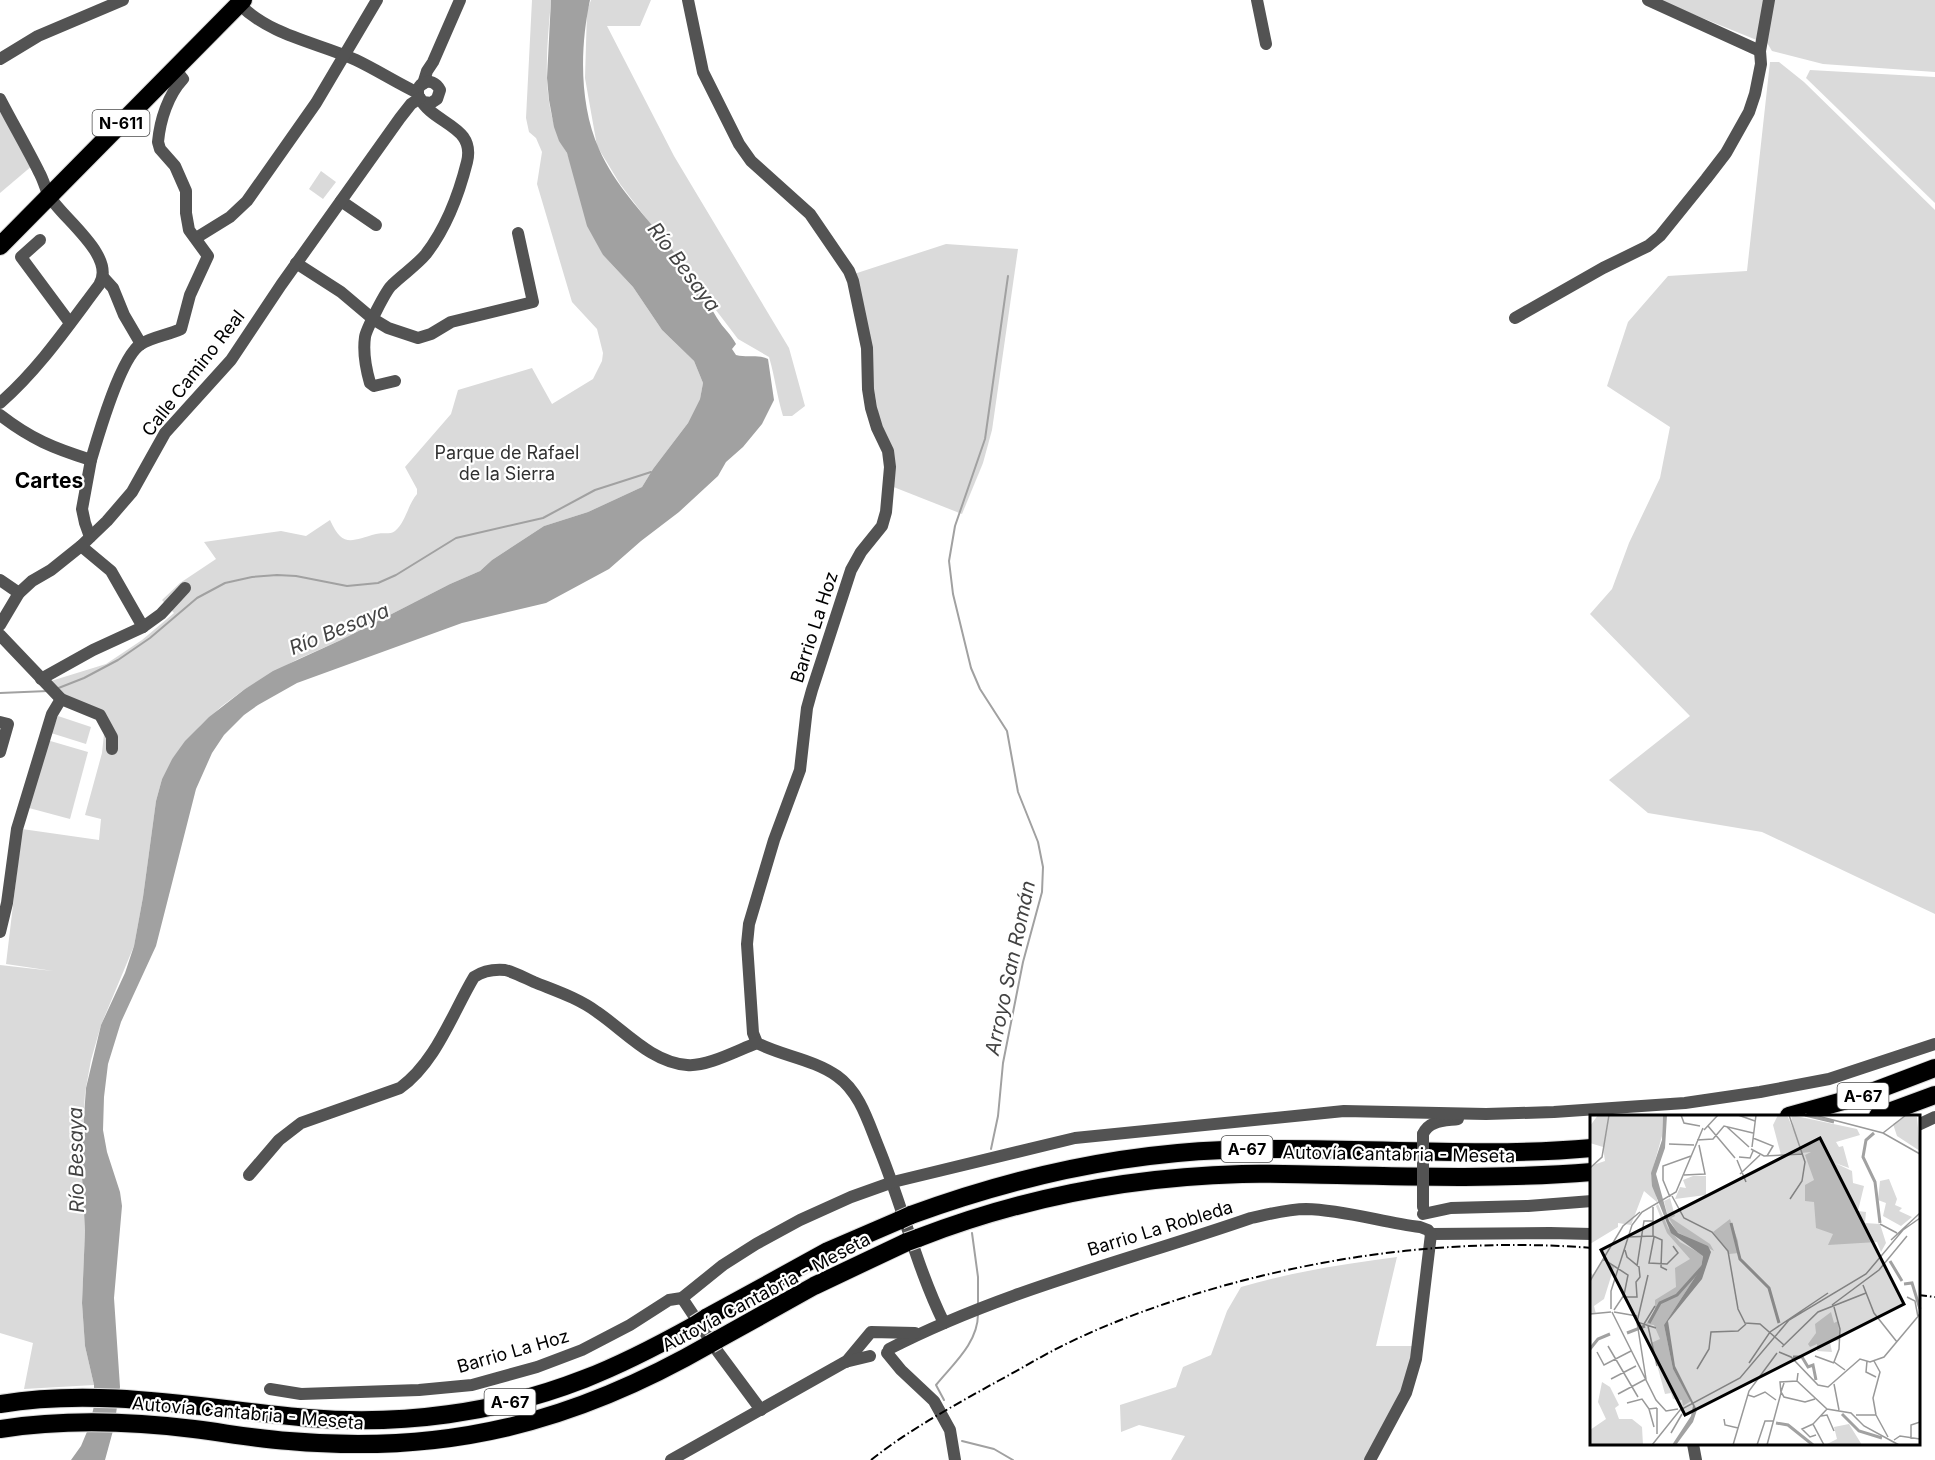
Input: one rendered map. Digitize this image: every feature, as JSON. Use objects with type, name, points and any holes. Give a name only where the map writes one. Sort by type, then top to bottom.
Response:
[{"type":"highway","name":"N-611","points":[[0,246],[241,2]]},
{"type":"highway","name":"A-67","points":[[1793,1115],[1861,1096],[1935,1068]]},
{"type":"highway","name":"A-67","points":[[1881,1115],[1935,1095]]},
{"type":"highway","name":"Autovía Cantabria - Meseta","points":[[23,1397],[98,1391],[293,1411],[311,1418],[374,1420],[460,1413],[501,1404],[584,1380],[641,1354],[819,1256],[905,1218],[958,1198],[1032,1177],[1148,1156],[1234,1149],[1492,1153],[1590,1148]]},
{"type":"highway","name":"Autovía Cantabria - Meseta","points":[[0,1429],[27,1430],[100,1422],[287,1441],[356,1445],[425,1442],[478,1435],[538,1420],[590,1403],[653,1376],[814,1286],[913,1240],[980,1217],[1034,1202],[1102,1188],[1172,1178],[1254,1174],[1474,1177],[1590,1172]]},
{"type":"highway","points":[[0,1393],[23,1397]]},
{"type":"highway","points":[[0,1404],[23,1397]]},
{"type":"highway","points":[[0,1438],[27,1430]]},
{"type":"street","points":[[0,59],[38,36],[123,0]]},
{"type":"street","points":[[196,238],[219,225],[242,206],[304,121],[377,0]]},
{"type":"street","points":[[427,97],[433,62],[460,0]]},
{"type":"street","name":"Barrio La Hoz","points":[[688,0],[703,72],[739,144],[751,161],[804,208],[849,271],[867,348],[871,408],[890,460],[889,491],[882,526],[861,552],[851,570],[807,708],[800,770],[781,818],[753,906],[747,944],[750,1018],[757,1043]]},
{"type":"street","points":[[1257,0],[1266,44]]},
{"type":"street","points":[[1648,0],[1760,51]]},
{"type":"street","points":[[1515,318],[1603,268],[1635,254],[1660,236],[1726,153],[1739,130],[1755,94],[1761,64],[1760,51],[1768,0]]},
{"type":"street","points":[[241,2],[256,18],[281,32],[344,55],[427,97],[468,142],[468,156],[458,195],[431,245],[413,267],[390,286],[365,336],[369,383],[374,386],[395,381]]},
{"type":"street","points":[[143,627],[111,571],[86,542],[82,509],[91,460],[120,378],[135,350],[141,344],[181,329],[190,295],[207,261],[207,252],[187,224],[186,193],[178,173],[173,162],[160,149],[158,142],[170,96],[183,79],[175,69]]},
{"type":"street","name":"Calle Camino Real","points":[[19,593],[86,542],[107,522],[132,492],[165,433],[218,376],[239,348],[296,263],[409,107],[427,97]]},
{"type":"street","points":[[0,99],[41,175],[49,196],[88,241],[100,262],[103,277],[110,284],[141,344]]},
{"type":"street","points":[[341,201],[376,225]]},
{"type":"street","points":[[296,263],[340,292],[373,319],[388,328],[418,338],[431,334],[451,322],[533,302],[518,233]]},
{"type":"street","points":[[40,240],[21,257],[70,324]]},
{"type":"street","points":[[0,403],[30,374],[70,324],[103,277]]},
{"type":"street","points":[[0,415],[24,433],[46,445],[91,460]]},
{"type":"street","points":[[0,580],[19,593],[0,625]]},
{"type":"street","points":[[45,683],[93,650],[143,627],[161,614],[185,588]]},
{"type":"street","points":[[0,635],[60,698],[100,715],[112,737],[112,749]]},
{"type":"street","points":[[0,933],[7,903],[16,829],[52,714],[60,698]]},
{"type":"street","points":[[0,722],[8,724],[0,752]]},
{"type":"street","points":[[249,1175],[279,1140],[301,1123],[400,1088],[409,1081],[429,1056],[474,976],[482,972],[507,971],[573,998],[596,1011],[648,1051],[676,1063],[689,1066],[721,1058],[757,1043],[821,1066],[838,1076],[853,1090],[866,1114],[893,1182],[916,1255],[944,1323]]},
{"type":"street","points":[[1423,1134],[1426,1128],[1433,1123],[1486,1114],[1637,1107],[1760,1092],[1829,1079],[1935,1044]]},
{"type":"street","name":"Barrio La Hoz","points":[[270,1389],[301,1394],[400,1392],[472,1384],[537,1367],[582,1350],[630,1325],[669,1300],[682,1298],[723,1264],[756,1244],[800,1220],[851,1197],[893,1182],[1076,1138],[1344,1111],[1486,1114]]},
{"type":"street","points":[[1370,1460],[1406,1393],[1416,1359],[1425,1230],[1423,1134],[1418,1113]]},
{"type":"street","points":[[1920,1124],[1935,1117]]},
{"type":"street","points":[[1423,1211],[1590,1201]]},
{"type":"street","name":"Barrio La Robleda","points":[[880,1354],[944,1323],[1074,1274],[1251,1218],[1284,1211],[1304,1209],[1335,1212],[1425,1230],[1590,1234]]},
{"type":"street","points":[[682,1298],[761,1410]]},
{"type":"street","points":[[671,1460],[845,1362],[871,1332],[884,1334],[889,1341],[880,1354],[845,1362]]},
{"type":"street","name":"Barrio La Robleda","points":[[884,1334],[920,1333]]},
{"type":"street","points":[[863,1343],[865,1352],[880,1354],[934,1401],[950,1430],[955,1460]]},
{"type":"street","points":[[1693,1445],[1696,1460]]},
{"type":"green space","name":"Parque de Rafael de la Sierra","points":[[532,0],[551,0],[547,78],[552,117],[603,255],[633,287],[662,330],[694,361],[703,383],[700,399],[688,423],[642,487],[588,512],[544,526],[492,560],[480,571],[296,660],[245,689],[201,725],[172,759],[162,779],[156,801],[134,946],[101,1025],[85,1093],[81,1158],[85,1231],[82,1303],[85,1346],[94,1385],[24,1389],[33,1343],[0,1333],[0,965],[53,971],[6,964],[22,829],[99,840],[101,819],[85,815],[102,753],[106,715],[62,694],[51,681],[106,664],[142,640],[174,613],[162,600],[180,583],[216,559],[204,542],[281,531],[306,536],[330,520],[339,535],[349,540],[395,531],[402,523],[417,494],[417,489],[405,467],[451,414],[458,390],[532,368],[552,404],[593,379],[602,361],[603,353],[597,329],[572,302],[537,184],[542,152],[536,138],[529,132],[526,118]]},
{"type":"green space","points":[[591,0],[651,0],[640,26],[607,26],[674,156],[789,348],[805,406],[792,416],[783,416],[769,357],[738,339],[620,184],[597,146],[585,78],[587,11]]},
{"type":"green space","points":[[1658,0],[1768,0],[1759,41]]},
{"type":"green space","points":[[1773,0],[1935,0],[1935,72],[1823,64],[1772,51],[1766,41]]},
{"type":"green space","points":[[1770,62],[1779,62],[1804,82],[1935,210],[1935,914],[1762,832],[1648,813],[1609,780],[1690,716],[1590,614],[1612,589],[1629,543],[1660,478],[1670,427],[1607,386],[1628,322],[1668,276],[1747,271]]},
{"type":"green space","points":[[1810,70],[1935,77],[1935,203],[1806,78]]},
{"type":"green space","points":[[0,105],[33,165],[0,193]]},
{"type":"green space","points":[[321,171],[336,182],[323,199],[309,189]]},
{"type":"green space","points":[[946,244],[1018,249],[992,430],[983,463],[962,514],[891,486],[854,274]]},
{"type":"green space","points":[[58,716],[91,727],[86,744],[51,733]]},
{"type":"green space","points":[[47,740],[88,752],[70,819],[29,808]]},
{"type":"green space","points":[[1397,1257],[1376,1346],[1413,1346],[1406,1393],[1373,1460],[1171,1460],[1185,1436],[1139,1425],[1121,1432],[1120,1405],[1176,1387],[1183,1367],[1211,1355],[1227,1311],[1241,1287],[1318,1269]]},
{"type":"water","name":"Río Besaya","points":[[551,0],[590,0],[584,37],[583,75],[592,132],[599,149],[621,186],[680,260],[719,322],[734,340],[736,344],[732,349],[736,355],[768,359],[774,400],[762,424],[743,447],[726,462],[718,476],[679,512],[609,569],[546,603],[462,623],[297,683],[244,715],[224,735],[212,753],[196,789],[156,946],[121,1022],[108,1064],[103,1130],[122,1206],[114,1298],[120,1387],[114,1427],[105,1460],[71,1460],[81,1446],[94,1406],[94,1385],[85,1346],[82,1303],[85,1231],[81,1158],[86,1088],[101,1025],[125,973],[134,946],[156,801],[162,779],[172,759],[185,741],[209,717],[273,671],[480,571],[492,560],[544,526],[588,512],[642,487],[688,423],[700,399],[703,383],[694,361],[662,330],[633,287],[603,255],[587,226],[567,153],[554,127],[549,100],[547,78]]},
{"type":"waterway","name":"Arroyo San Román","points":[[991,1149],[998,1116],[1003,1063],[1023,962],[1042,892],[1043,867],[1038,842],[1018,792],[1007,731],[980,689],[971,668],[953,594],[949,561],[955,526],[985,439],[1008,276]]},
{"type":"waterway","points":[[56,689],[84,678],[118,660],[150,638],[197,598],[225,583],[252,577],[277,575],[296,576],[347,586],[378,583],[396,575],[456,538],[543,518],[595,490],[651,472]]},
{"type":"waterway","points":[[0,693],[48,691]]},
{"type":"waterway","name":"Arroyo San Román","points":[[972,1233],[978,1277],[978,1305]]},
{"type":"waterway","name":"Arroyo San Román","points":[[944,1400],[936,1385],[969,1344],[977,1325],[978,1314]]},
{"type":"waterway","name":"Arroyo San Román","points":[[962,1441],[994,1449],[1013,1460]]},
{"type":"railway","points":[[871,1460],[933,1418],[1057,1348],[1122,1319],[1219,1287],[1311,1265],[1404,1251],[1498,1245],[1590,1248]]},
{"type":"railway","points":[[1920,1295],[1935,1297]]},
{"type":"district","name":"Cartes","points":[[49,480]]}]
